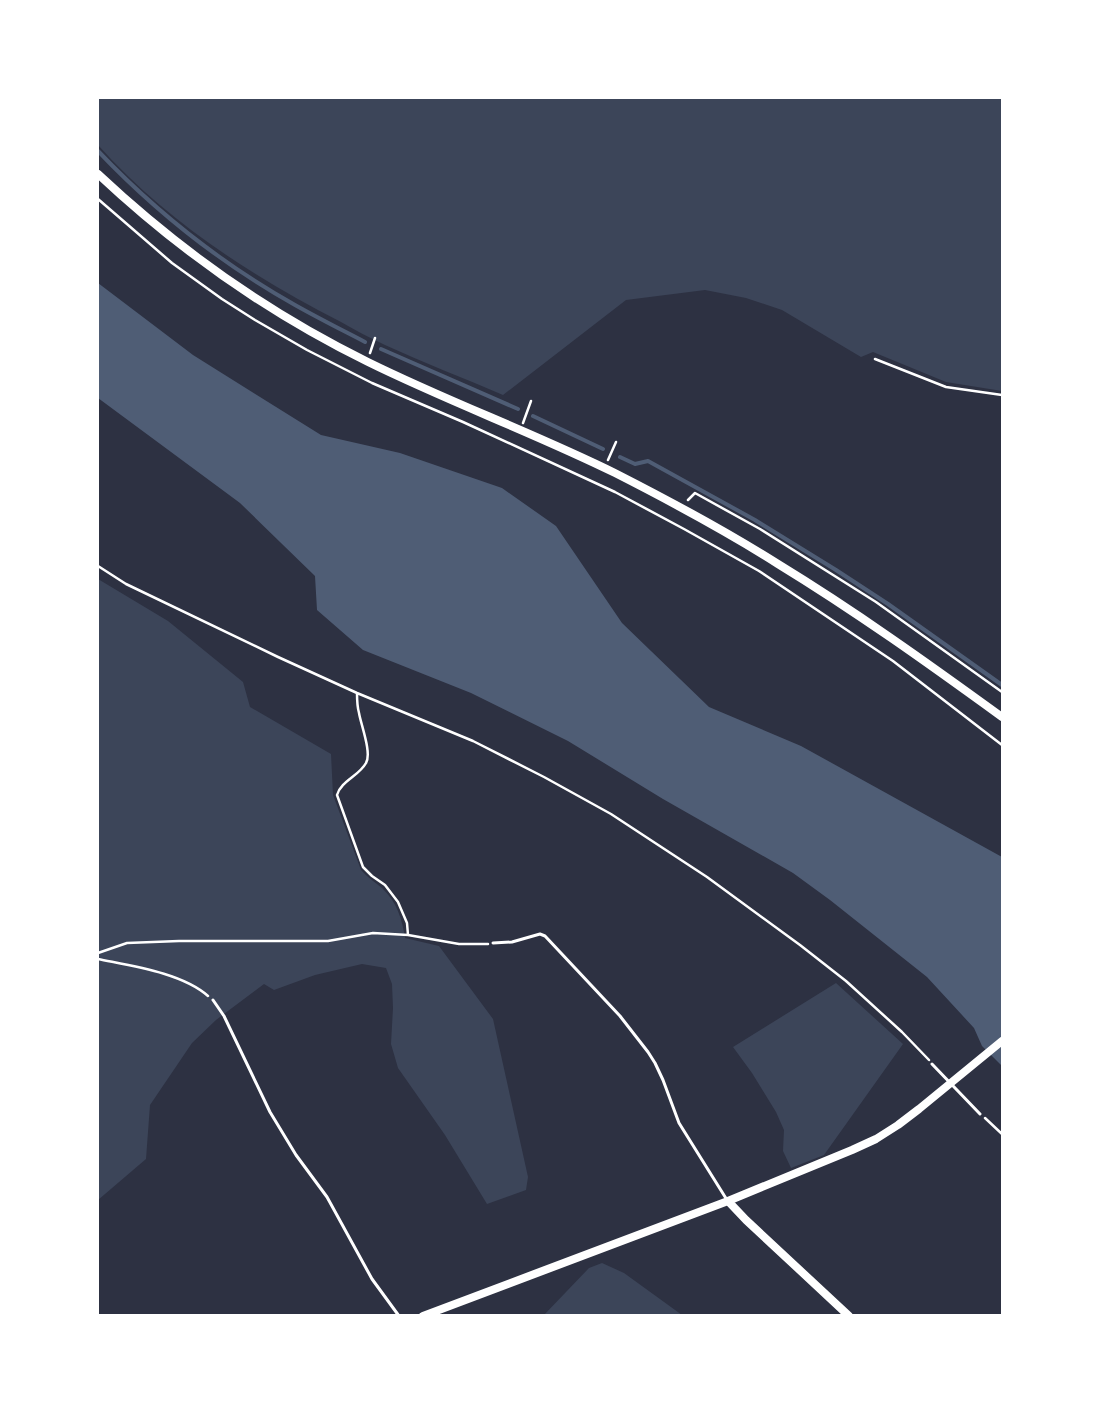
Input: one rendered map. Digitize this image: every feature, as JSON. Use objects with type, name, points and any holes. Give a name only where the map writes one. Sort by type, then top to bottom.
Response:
[{"type":"street","points":[[98,174],[163,231],[229,280],[286,317],[367,361],[605,468],[682,509],[776,562],[825,593],[939,671],[1002,717]]},
{"type":"street","points":[[424,1316],[728,1201],[876,1139],[919,1110],[1002,1041]]},
{"type":"street","points":[[728,1201],[849,1316]]},
{"type":"lane","points":[[493,944],[512,942],[540,934],[545,936],[620,1016],[655,1063],[679,1123],[728,1201]]},
{"type":"lane","points":[[213,1000],[224,1016],[270,1112],[296,1155],[327,1197],[372,1279],[399,1316]]},
{"type":"lane","points":[[932,1064],[952,1082],[980,1114]]},
{"type":"path","points":[[98,200],[172,263],[222,299],[307,350],[372,383],[463,422],[614,492],[759,571],[893,661],[1002,745]]},
{"type":"path","points":[[367,361],[375,338]]},
{"type":"path","points":[[875,359],[946,387],[1002,395]]},
{"type":"path","points":[[520,429],[531,401]]},
{"type":"path","points":[[605,468],[616,442]]},
{"type":"path","points":[[682,509],[695,494],[760,529],[876,602],[1002,692]]},
{"type":"path","points":[[98,566],[126,584],[278,657],[357,693],[473,741],[611,814],[706,877],[800,945],[860,994],[902,1032],[932,1064]]},
{"type":"path","points":[[357,693],[358,710],[368,754],[367,762],[363,768],[338,790],[337,795],[363,867],[385,885],[398,902],[406,923],[408,936]]},
{"type":"path","points":[[98,954],[127,943],[328,941],[373,933],[459,944],[493,944]]},
{"type":"path","points":[[98,958],[150,970],[184,981],[200,989],[213,1000]]},
{"type":"path","points":[[980,1114],[1002,1134]]},
{"type":"shaded area","points":[[98,98],[1002,98],[1002,391],[946,382],[873,352],[861,357],[782,310],[746,298],[705,290],[626,300],[503,395],[368,337],[242,266],[181,222],[152,198],[98,145]]},
{"type":"shaded area","points":[[98,283],[193,355],[321,435],[400,453],[502,488],[556,526],[622,623],[709,707],[801,746],[1002,857],[1002,1066],[982,1046],[974,1028],[927,977],[793,873],[663,799],[568,741],[471,693],[363,650],[317,610],[315,576],[240,503],[98,398]]},
{"type":"shaded area","points":[[98,579],[168,621],[243,682],[250,707],[331,754],[333,795],[361,870],[392,899],[402,924],[405,938],[439,946],[493,1019],[528,1177],[526,1190],[487,1204],[445,1135],[398,1068],[391,1044],[392,984],[386,968],[362,964],[315,975],[274,990],[264,984],[216,1020],[192,1043],[150,1105],[146,1159],[98,1200]]},
{"type":"shaded area","points":[[836,983],[903,1044],[824,1155],[791,1168],[783,1151],[784,1130],[776,1112],[752,1073],[733,1047]]},
{"type":"shaded area","points":[[602,1263],[624,1273],[682,1315],[544,1315],[589,1268]]},
{"type":"waterway","points":[[98,151],[166,215],[241,272],[304,310],[365,342]]},
{"type":"waterway","points":[[381,349],[518,409]]},
{"type":"waterway","points":[[533,416],[603,449]]},
{"type":"waterway","points":[[620,457],[635,464],[648,461],[755,520],[888,604],[1002,685]]}]
